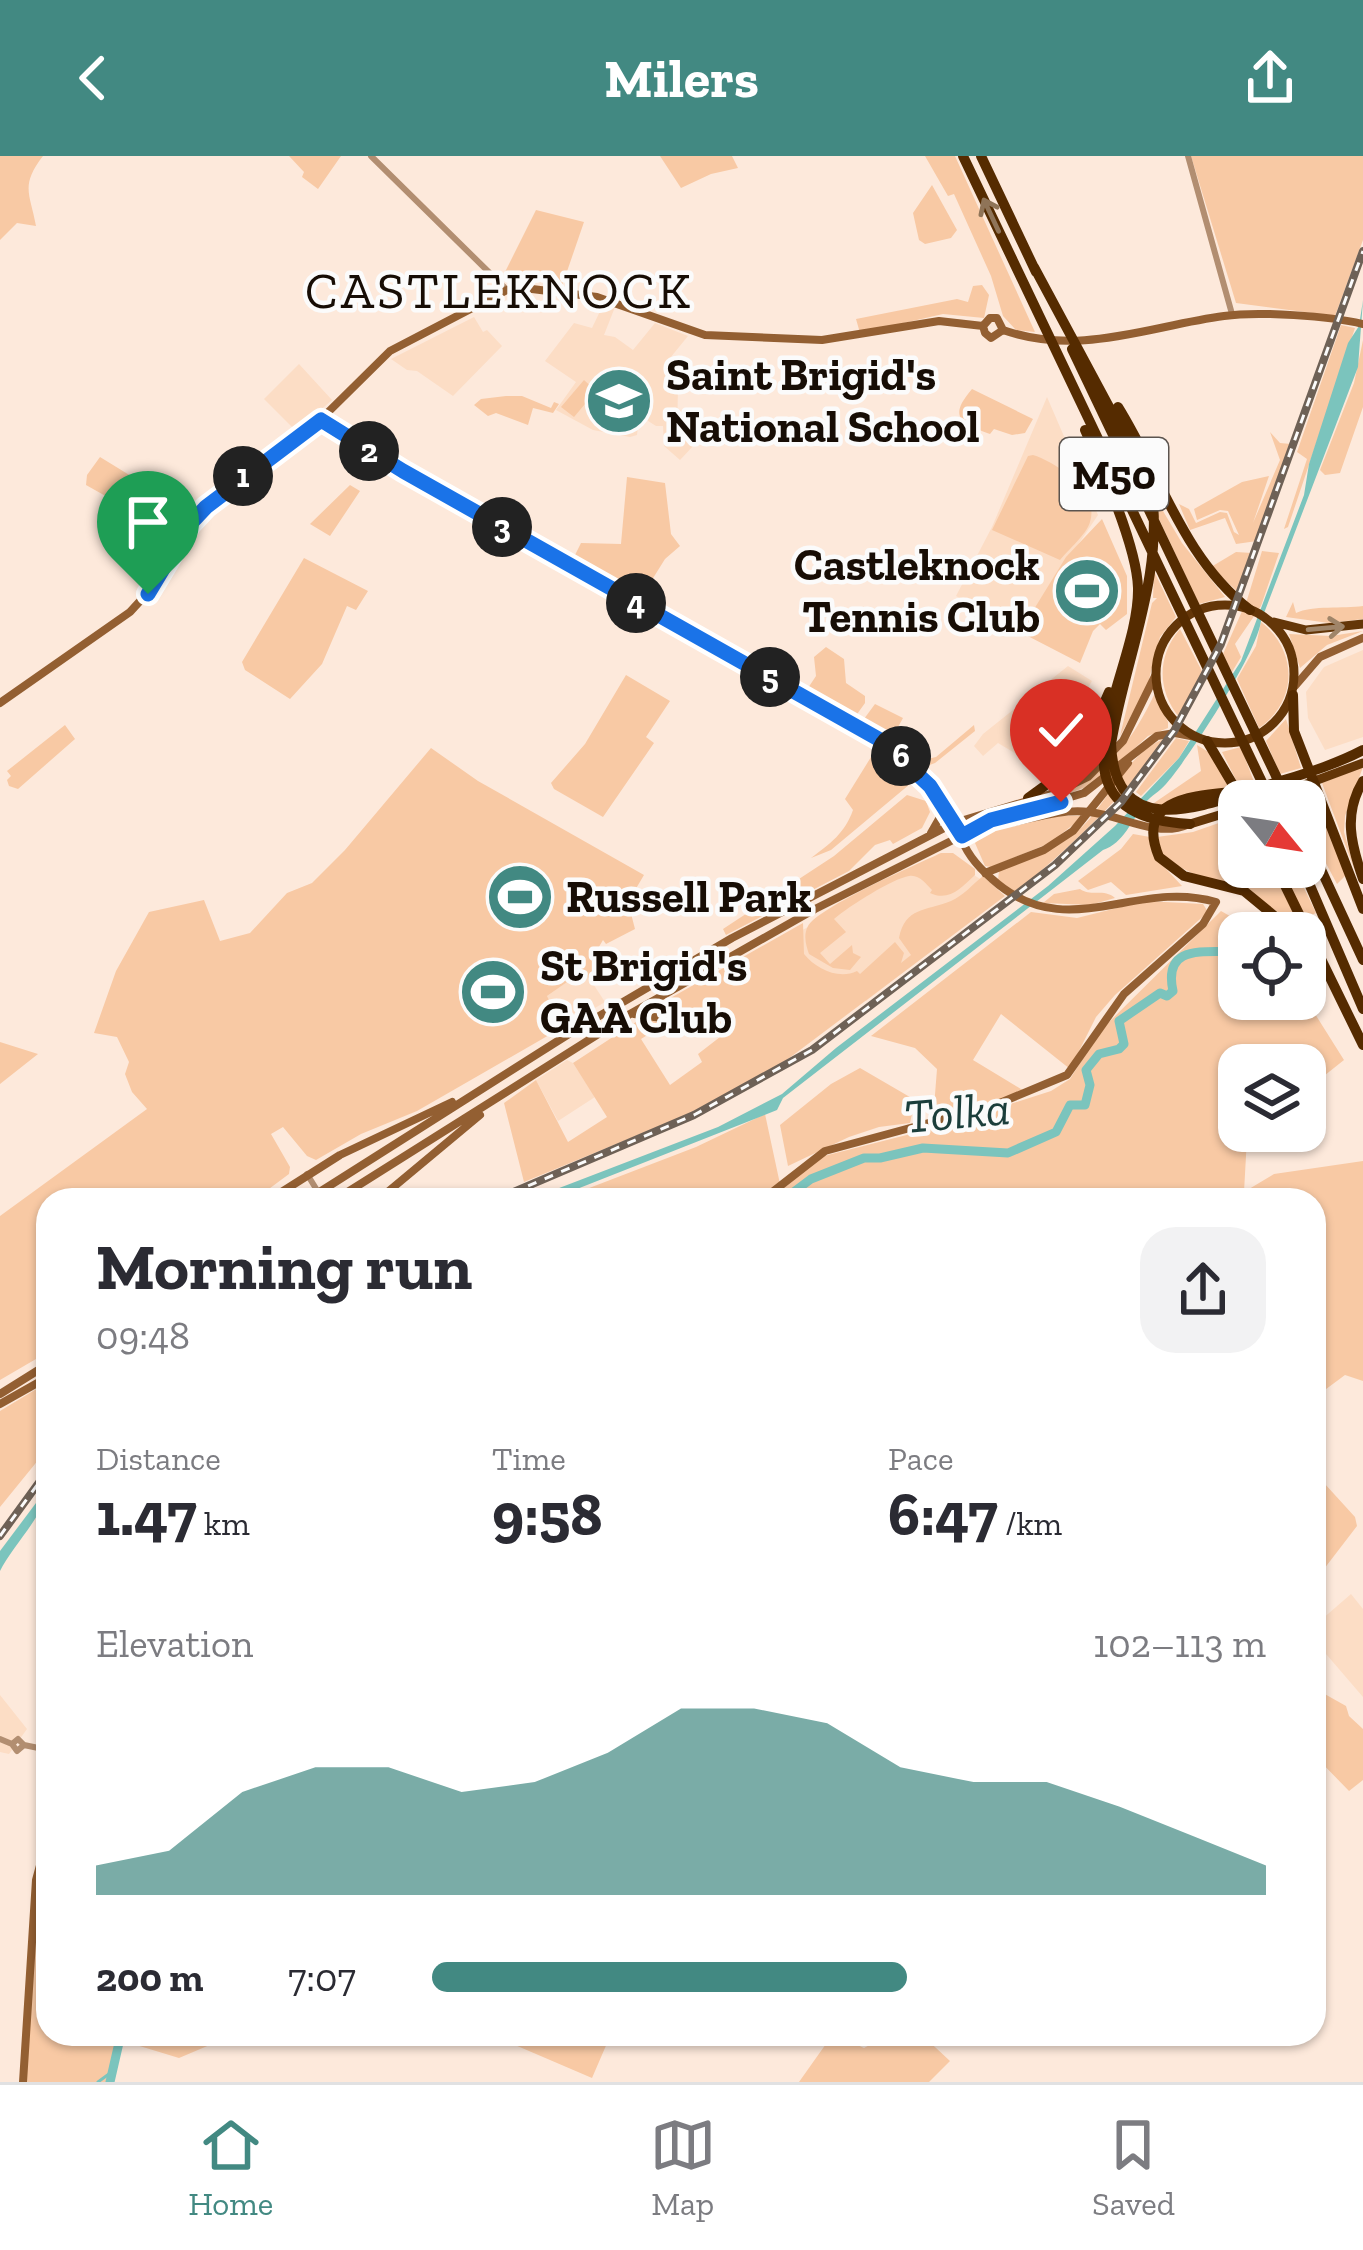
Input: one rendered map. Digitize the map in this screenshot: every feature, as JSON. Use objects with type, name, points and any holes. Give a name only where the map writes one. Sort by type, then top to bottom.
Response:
[{"type":"highway","name":"M50","points":[[963,156],[1261,780]]},
{"type":"highway","name":"M50","points":[[981,156],[1278,780]]},
{"type":"highway","points":[[1034,267],[1150,485],[1153,513],[1142,622],[1106,748]]},
{"type":"highway","points":[[1019,273],[1103,474],[1136,570],[1138,604],[1106,748],[1133,799],[1152,809],[1194,818],[1218,811]]},
{"type":"highway","points":[[1094,376],[1141,443],[1204,567],[1250,610]]},
{"type":"highway","points":[[1231,780],[1207,741],[1172,719],[1163,706],[1155,676],[1170,632],[1190,615],[1219,606],[1250,610],[1306,630],[1363,624]]},
{"type":"highway","points":[[1268,619],[1291,650],[1292,719],[1301,752],[1359,879]]},
{"type":"highway","points":[[1028,799],[1079,761],[1126,650]]},
{"type":"highway","points":[[1207,741],[1250,739],[1274,724],[1294,690]]},
{"type":"highway","points":[[1305,779],[1363,750]]},
{"type":"highway","points":[[1302,780],[1363,763]]},
{"type":"highway","points":[[1363,781],[1349,819],[1363,909]]},
{"type":"highway","points":[[1218,797],[1173,801],[1156,821],[1154,846],[1175,872],[1218,884]]},
{"type":"highway","points":[[1194,818],[1218,808]]},
{"type":"highway","points":[[1326,878],[1363,960]]},
{"type":"highway","points":[[1233,888],[1272,912]]},
{"type":"highway","points":[[1311,888],[1363,1009]]},
{"type":"highway","points":[[1326,978],[1363,1047]]},
{"type":"main road","points":[[0,703],[130,612],[152,588],[190,524],[206,507],[321,420],[390,351],[507,290],[597,297],[700,334],[766,339],[848,338],[939,321],[983,326],[991,338],[1004,331],[1029,338],[1085,339],[1137,336],[1232,315],[1363,324]]},
{"type":"main road","points":[[1294,690],[1320,657],[1363,638]]},
{"type":"main road","points":[[326,1188],[730,940],[954,824],[1072,785],[1106,762],[1133,725],[1155,676]]},
{"type":"main road","points":[[984,826],[1084,794],[1150,740],[1168,733],[1207,741]]},
{"type":"main road","points":[[985,873],[1044,850],[1073,832],[1132,757]]},
{"type":"main road","points":[[930,835],[943,807]]},
{"type":"main road","points":[[354,1188],[660,996],[814,909],[945,843],[984,826],[1082,811],[1161,829],[1194,818]]},
{"type":"main road","points":[[778,1188],[825,1151],[994,1105],[1067,1076],[1124,994],[1203,924],[1216,902],[1170,895],[1086,911],[1047,909],[1006,891],[985,873],[954,824]]},
{"type":"main road","points":[[945,843],[972,857]]},
{"type":"main road","points":[[996,883],[998,866]]},
{"type":"main road","points":[[630,1014],[661,1018],[655,1010],[660,996]]},
{"type":"main road","points":[[291,1188],[526,1061]]},
{"type":"main road","points":[[393,1188],[524,1081]]},
{"type":"main road","points":[[0,1394],[36,1372]]},
{"type":"main road","points":[[0,1405],[36,1384]]},
{"type":"main road","points":[[23,2082],[36,1888]]},
{"type":"street","points":[[371,156],[507,290]]},
{"type":"street","points":[[1188,156],[1232,315]]},
{"type":"street","points":[[1210,318],[1229,299]]},
{"type":"street","points":[[321,420],[403,471],[876,737],[914,769],[954,824]]},
{"type":"street","points":[[309,1178],[315,1188]]},
{"type":"street","points":[[0,1739],[17,1750],[24,1745],[36,1748]]},
{"type":"shaded area","points":[[0,156],[43,156],[29,183],[36,226],[17,223],[0,240]]},
{"type":"shaded area","points":[[289,156],[341,156],[318,189],[302,177],[304,172]]},
{"type":"shaded area","points":[[660,156],[732,156],[738,168],[681,188]]},
{"type":"shaded area","points":[[925,156],[955,156],[1035,332],[1016,330],[1003,316],[991,276],[954,194],[948,196]]},
{"type":"shaded area","points":[[1191,156],[1363,156],[1363,240],[1335,316],[1236,303]]},
{"type":"shaded area","points":[[932,185],[957,230],[951,238],[925,244],[919,240],[913,213]]},
{"type":"shaded area","points":[[536,210],[584,222],[562,286],[503,276]]},
{"type":"shaded area","points":[[982,285],[989,295],[984,318],[943,314],[860,333],[856,319],[957,299],[968,302],[973,286]]},
{"type":"shaded area","name":"Saint Brigid's National School","points":[[603,305],[615,307],[604,335],[633,350],[655,323],[688,336],[666,363],[678,388],[677,432],[707,439],[680,460],[664,446],[663,426],[645,419],[637,435],[630,437],[593,430],[556,410],[576,382],[545,361],[574,323],[592,328]]},
{"type":"shaded area","points":[[474,317],[483,332],[487,330],[502,346],[453,396],[391,359]]},
{"type":"shaded area","points":[[1341,325],[1355,328],[1284,529],[1307,459],[1297,452]]},
{"type":"shaded area","points":[[1363,340],[1363,407],[1340,473],[1325,475],[1320,470],[1354,383]]},
{"type":"shaded area","points":[[299,364],[332,400],[296,431],[264,399]]},
{"type":"shaded area","points":[[584,380],[596,391],[574,417],[561,407]]},
{"type":"shaded area","points":[[972,389],[1033,419],[1025,433],[1012,435],[994,429],[990,434],[965,422],[960,406]]},
{"type":"shaded area","points":[[522,396],[551,408],[554,402],[559,404],[553,413],[533,408],[528,425],[496,413],[488,416],[474,405],[481,399]]},
{"type":"shaded area","points":[[1047,397],[1098,515],[1020,631],[956,596],[992,527]]},
{"type":"shaded area","points":[[1270,432],[1280,443],[1291,444],[1257,541],[1236,544],[1225,518],[1190,530],[1179,504],[1189,509],[1196,523],[1227,513],[1239,535],[1228,511],[1220,510],[1197,520],[1194,509],[1242,482],[1269,476],[1253,523],[1280,460]]},
{"type":"shaded area","points":[[1028,456],[1074,480],[1089,500],[1090,522],[1060,560],[992,530]]},
{"type":"shaded area","points":[[100,457],[144,484],[125,507],[86,485]]},
{"type":"shaded area","points":[[627,477],[665,483],[671,534],[680,546],[665,559],[640,599],[574,557],[581,543],[621,544]]},
{"type":"shaded area","points":[[350,485],[360,491],[330,536],[310,524]]},
{"type":"shaded area","points":[[1160,506],[1182,543],[1225,597],[1199,604],[1158,517]]},
{"type":"shaded area","name":"Castleknock Tennis Club","points":[[1102,519],[1127,576],[1127,614],[1106,630],[1100,624],[1093,631],[1080,663],[1020,632],[1066,557]]},
{"type":"shaded area","points":[[1262,551],[1279,553],[1261,606],[1235,644],[1241,657],[1232,672],[1223,654]]},
{"type":"shaded area","points":[[1236,552],[1252,553],[1238,592],[1211,567]]},
{"type":"shaded area","points":[[304,558],[368,591],[356,610],[347,606],[322,664],[290,699],[245,670],[242,662]]},
{"type":"shaded area","points":[[1154,571],[1176,617],[1160,637],[1147,687],[1120,736],[1157,598],[1153,598]]},
{"type":"shaded area","points":[[1293,602],[1296,613],[1363,606],[1363,619],[1329,623],[1286,617]]},
{"type":"shaded area","points":[[1261,622],[1282,647],[1288,676],[1281,704],[1259,728],[1237,679],[1256,646]]},
{"type":"shaded area","points":[[1180,629],[1204,675],[1179,717],[1167,696],[1163,673],[1167,650]]},
{"type":"shaded area","points":[[1363,631],[1327,645],[1300,668],[1289,634],[1331,636]]},
{"type":"shaded area","points":[[826,647],[844,659],[846,683],[865,696],[855,717],[804,694],[816,676],[814,657]]},
{"type":"shaded area","points":[[1363,650],[1363,737],[1325,750],[1308,718],[1306,692],[1324,667]]},
{"type":"shaded area","points":[[1068,666],[1092,681],[1040,768],[998,743],[983,756],[974,746],[983,734]]},
{"type":"shaded area","points":[[626,675],[670,701],[646,737],[654,743],[603,817],[551,783],[585,744]]},
{"type":"shaded area","points":[[1154,695],[1168,728],[1148,736],[1098,782],[1051,801],[1113,758]]},
{"type":"shaded area","points":[[875,704],[903,718],[892,738],[923,760],[936,757],[974,725],[975,731],[924,767],[861,723]]},
{"type":"shaded area","points":[[1286,719],[1301,768],[1280,774],[1266,741]]},
{"type":"shaded area","points":[[65,725],[75,739],[18,789],[9,786],[7,771]]},
{"type":"shaded area","points":[[1167,738],[1097,819],[1016,892],[998,880],[999,871],[1044,853],[1074,834],[1131,763]]},
{"type":"shaded area","points":[[1176,738],[1189,741],[1179,758],[1141,796],[1136,792]]},
{"type":"shaded area","points":[[1197,745],[1210,753],[1226,780],[1218,780],[1218,792],[1164,806],[1154,803],[1201,771]]},
{"type":"shaded area","points":[[1241,747],[1253,780],[1236,780],[1222,752]]},
{"type":"shaded area","points":[[431,748],[478,781],[644,875],[628,902],[635,929],[606,944],[603,940],[593,957],[604,972],[591,981],[583,971],[547,996],[563,1027],[417,1111],[361,1134],[316,1160],[283,1127],[271,1134],[290,1167],[289,1174],[270,1188],[38,1188],[147,1109],[132,1092],[125,1074],[129,1062],[117,1037],[94,1033],[116,971],[149,912],[204,900],[220,941],[250,933],[287,893],[312,883]]},
{"type":"shaded area","points":[[876,749],[910,773],[910,784],[831,850],[811,858],[846,825],[853,810],[845,799]]},
{"type":"shaded area","points":[[1363,767],[1345,816],[1344,832],[1355,871],[1326,794],[1326,781]]},
{"type":"shaded area","points":[[907,795],[926,801],[930,812],[922,828],[893,844],[890,840],[875,845],[849,871],[726,935],[723,929],[834,856]]},
{"type":"shaded area","points":[[1084,816],[1050,843],[991,867],[985,866],[975,843],[1011,823]]},
{"type":"shaded area","points":[[1326,821],[1347,874],[1337,884],[1326,863]]},
{"type":"shaded area","points":[[1218,823],[1218,884],[1161,856],[1157,837]]},
{"type":"shaded area","points":[[1133,834],[1150,837],[1155,857],[1182,886],[1126,895],[1111,882],[1088,890],[1078,881],[1121,849]]},
{"type":"shaded area","points":[[941,853],[953,853],[975,869],[975,875],[943,896],[930,893],[916,876],[902,878],[834,919],[846,932],[820,953],[830,964],[852,945],[853,953],[861,957],[850,970],[833,968],[809,954],[806,933],[816,918]]},
{"type":"shaded area","points":[[917,867],[966,870],[985,882],[922,958],[866,1001],[777,944]]},
{"type":"shaded area","points":[[983,876],[1005,896],[780,1065],[689,1114],[524,1182],[504,1103],[536,1080],[568,1142],[607,1117],[573,1063],[642,1018],[665,1024],[641,1039],[670,1085],[702,1062],[698,1054],[720,1037],[698,1012],[685,1026],[660,1014],[660,1004],[803,923],[804,954],[828,972],[860,974],[895,942],[904,953],[901,963],[911,955],[899,938],[911,915],[955,899]]},
{"type":"shaded area","points":[[1227,888],[1281,888],[1293,912],[1278,912]]},
{"type":"shaded area","points":[[1291,888],[1304,888],[1316,912],[1302,912]]},
{"type":"shaded area","points":[[1080,889],[1115,898],[1090,905],[1043,903],[1054,894]]},
{"type":"shaded area","points":[[1145,901],[1203,904],[1208,912],[1115,995],[1096,1017],[1070,1069],[1001,1014],[973,1060],[1026,1092],[933,1120],[937,1069],[915,1048],[871,1036],[1031,912],[1077,918]]},
{"type":"shaded area","points":[[1218,914],[1218,1020],[1319,1020],[1344,1060],[1326,1074],[1326,1044],[1218,1044],[1218,1152],[1246,1152],[1244,1188],[783,1188],[824,1156],[942,1126],[1051,1091],[1070,1079],[1101,1030]]},
{"type":"shaded area","points":[[584,970],[605,1002],[563,1027],[547,996]]},
{"type":"shaded area","points":[[0,1042],[38,1054],[0,1084]]},
{"type":"shaded area","points":[[567,1060],[595,1097],[558,1121],[536,1080]]},
{"type":"shaded area","points":[[860,1068],[915,1100],[910,1123],[849,1137],[788,1166],[780,1125],[831,1084]]},
{"type":"shaded area","points":[[765,1114],[780,1184],[775,1188],[589,1188],[696,1147]]},
{"type":"shaded area","points":[[1363,1161],[1363,1381],[1345,1375],[1326,1389],[1326,1188],[1251,1188],[1274,1174]]},
{"type":"shaded area","points":[[36,1190],[36,1359],[0,1380],[0,1216]]},
{"type":"shaded area","points":[[36,1389],[36,1463],[0,1507],[0,1411]]},
{"type":"shaded area","points":[[1326,1485],[1355,1517],[1357,1526],[1326,1566]]},
{"type":"shaded area","points":[[1351,1594],[1363,1609],[1363,1697],[1326,1654],[1326,1616]]},
{"type":"shaded area","points":[[0,1695],[27,1729],[9,1754],[0,1752]]},
{"type":"shaded area","points":[[1326,1695],[1346,1706],[1363,1729],[1363,1780],[1349,1791],[1326,1767]]},
{"type":"shaded area","points":[[36,1930],[36,2046],[118,2046],[110,2082],[26,2082]]},
{"type":"shaded area","points":[[140,2046],[207,2046],[179,2058]]},
{"type":"shaded area","points":[[517,2046],[606,2046],[592,2078]]},
{"type":"shaded area","points":[[824,2046],[934,2046],[950,2061],[929,2082],[799,2082]]},
{"type":"water","points":[[1363,300],[1358,367],[1248,656],[1190,752],[1122,837],[783,1098],[777,1110],[579,1188],[559,1188],[718,1127],[782,1094],[1048,886],[1115,826],[1179,758],[1241,661],[1304,495],[1309,464],[1348,343],[1359,326]]},
{"type":"water","points":[[36,1503],[36,1516],[0,1571],[0,1551]]},
{"type":"waterway","name":"Tolka","points":[[799,1188],[864,1158],[923,1148],[1008,1153],[1056,1132],[1070,1105],[1085,1105],[1090,1085],[1086,1070],[1099,1054],[1124,1044],[1119,1021],[1160,993],[1167,996],[1173,991],[1171,975],[1181,957],[1218,952]]},
{"type":"waterway","name":"Tolka","points":[[110,2082],[118,2046]]},
{"type":"waterway","points":[[98,2082],[113,2071]]},
{"type":"railway","points":[[523,1188],[694,1115],[812,1050],[1055,865],[1121,802],[1174,731],[1221,644],[1363,251]]},
{"type":"railway","points":[[0,1536],[36,1486]]},
{"type":"place","name":"Saint Brigid's National School","points":[[619,401]]},
{"type":"place","name":"Castleknock Tennis Club","points":[[1087,591]]},
{"type":"place","name":"Russell Park","points":[[520,897]]},
{"type":"place","name":"St Brigid's GAA Club","points":[[493,992]]},
{"type":"district","name":"CASTLEKNOCK","points":[[499,290]]},
{"type":"route","points":[[148,594],[190,524],[206,507],[321,420],[882,741],[930,786],[962,836],[991,820],[1061,802]]}]
